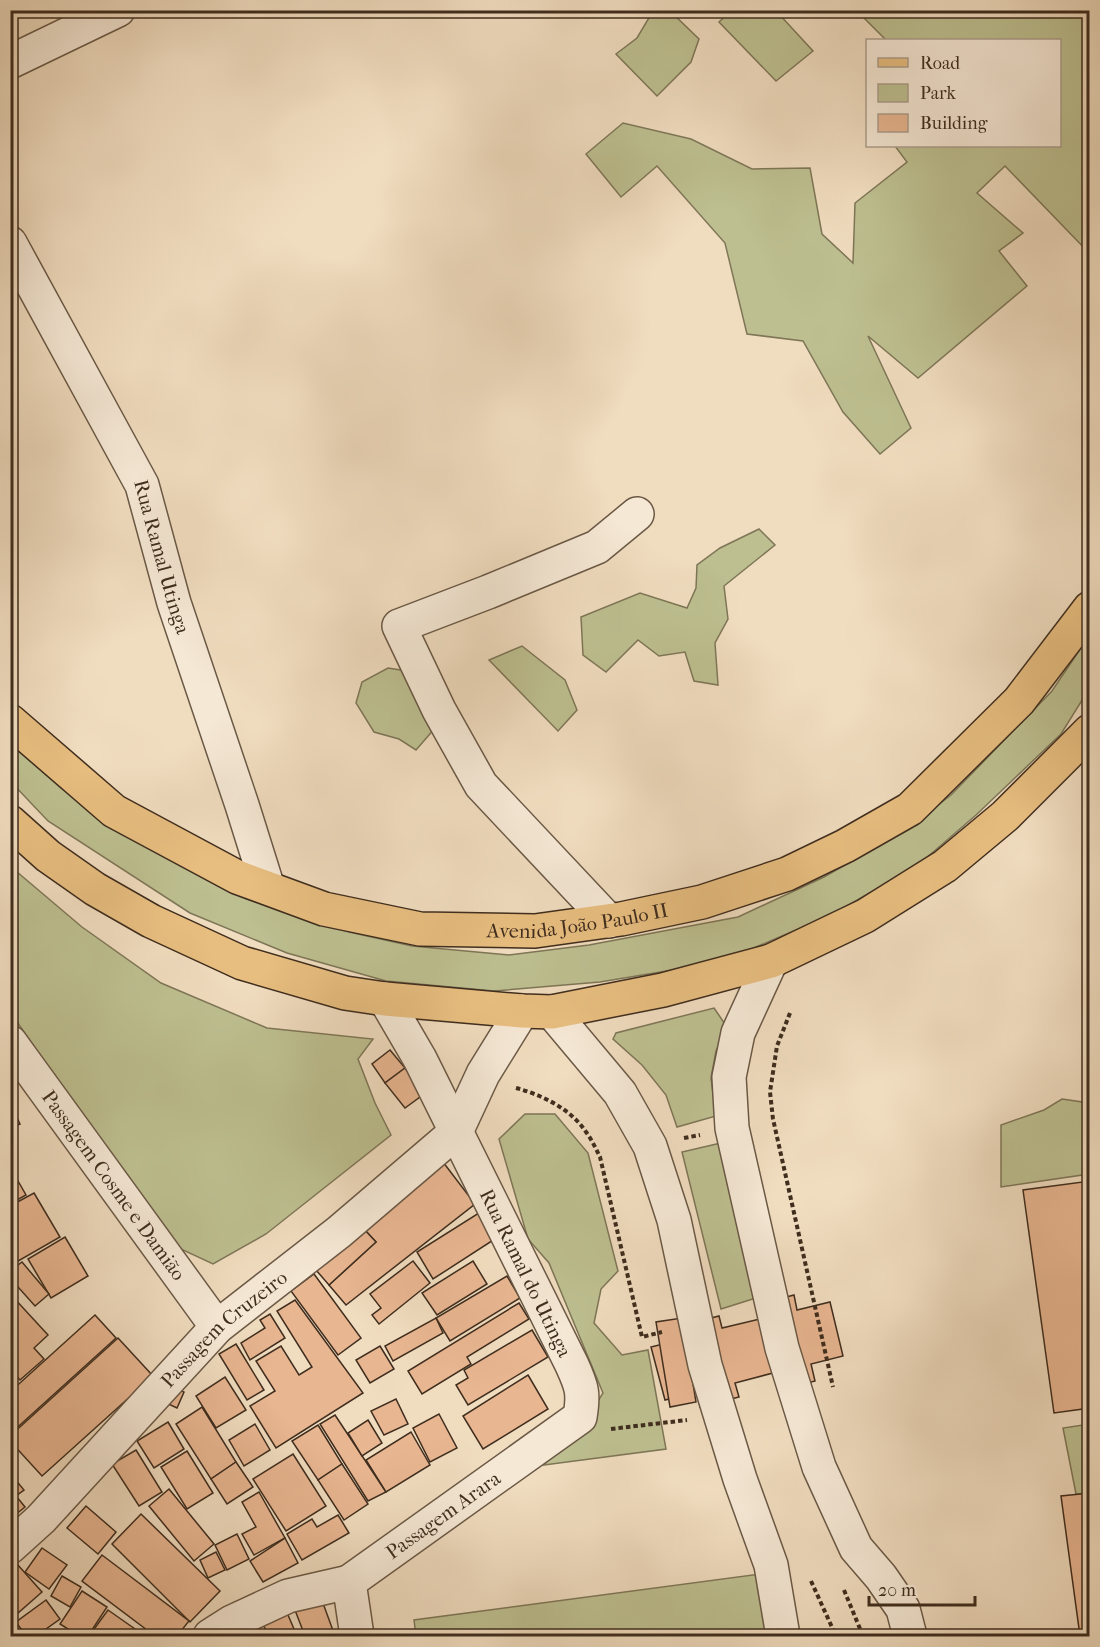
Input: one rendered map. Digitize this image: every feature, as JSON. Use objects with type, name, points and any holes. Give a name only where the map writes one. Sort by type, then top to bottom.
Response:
[{"type":"main road","name":"Avenida João Paulo II","points":[[10,721],[114,811],[237,877],[324,909],[420,929],[535,931],[609,921],[702,902],[787,874],[845,846],[910,809],[1019,701],[1089,608]]},
{"type":"main road","points":[[10,822],[48,856],[95,889],[151,921],[242,963],[345,993],[385,999],[537,1012],[663,990],[771,961],[865,916],[945,866],[1005,816],[1089,731]]},
{"type":"street","points":[[10,62],[118,10]]},
{"type":"street","name":"Rua Ramal Utinga","points":[[10,243],[142,485],[174,603],[268,888]]},
{"type":"street","points":[[609,921],[481,785],[439,710],[399,626],[597,547],[638,514]]},
{"type":"street","points":[[771,961],[738,1033],[729,1077],[732,1128],[782,1348],[819,1467],[856,1548],[881,1577],[903,1609],[910,1636]]},
{"type":"street","name":"Rua Ramal do Utinga","points":[[385,999],[420,1059],[579,1382],[584,1398],[580,1417]]},
{"type":"street","points":[[456,1132],[483,1074],[537,1012],[620,1093],[650,1146],[674,1220],[705,1365],[740,1479],[771,1565],[783,1636]]},
{"type":"street","name":"Passagem Cosme e Damião","points":[[10,1042],[217,1327]]},
{"type":"street","name":"Passagem Cruzeiro","points":[[10,1547],[41,1519],[217,1327],[339,1232],[456,1132]]},
{"type":"street","name":"Passagem Arara","points":[[350,1582],[580,1417]]},
{"type":"street","points":[[210,1636],[232,1622],[288,1596],[350,1582],[357,1636]]},
{"type":"path","points":[[790,1013],[777,1046],[770,1092],[773,1119],[835,1396]]},
{"type":"path","points":[[508,1086],[534,1093],[563,1109],[586,1131],[600,1157],[642,1337],[665,1331]]},
{"type":"path","points":[[685,1409],[688,1420]]},
{"type":"green space","points":[[732,10],[781,11],[778,13],[813,51],[776,81],[719,22]]},
{"type":"green space","points":[[653,11],[670,11],[699,39],[691,62],[657,96],[616,54],[637,38]]},
{"type":"green space","points":[[857,11],[1089,11],[1089,253],[1005,166],[977,193],[1023,233],[999,251],[1027,286],[918,378],[868,336],[911,428],[880,454],[843,412],[803,341],[747,334],[725,243],[657,166],[621,197],[586,154],[623,123],[691,139],[752,169],[810,168],[822,234],[853,263],[855,203],[907,162],[896,147],[1061,147],[1061,39],[885,39]]},
{"type":"green space","points":[[759,529],[775,545],[724,586],[728,619],[715,643],[718,685],[694,681],[685,652],[659,656],[638,640],[606,672],[583,655],[581,617],[640,593],[687,608],[696,588],[697,565],[720,548]]},
{"type":"green space","points":[[1089,636],[1089,689],[1061,734],[976,815],[917,866],[831,915],[721,962],[600,982],[494,991],[386,981],[287,953],[190,913],[48,821],[11,782],[10,743],[61,788],[139,842],[247,899],[349,932],[412,946],[509,955],[589,945],[738,917],[824,877],[904,831],[951,795],[1052,691]]},
{"type":"green space","points":[[522,646],[565,680],[577,710],[558,731],[489,660]]},
{"type":"green space","points":[[388,668],[413,672],[435,728],[416,750],[399,739],[374,732],[356,703],[362,682]]},
{"type":"green space","points":[[10,866],[82,927],[161,983],[267,1028],[373,1039],[358,1059],[375,1103],[391,1135],[266,1234],[213,1264],[170,1244],[11,1013]]},
{"type":"green space","points":[[714,1008],[727,1027],[716,1051],[711,1078],[716,1116],[677,1127],[666,1095],[642,1065],[613,1039],[616,1033]]},
{"type":"green space","points":[[1062,1099],[1089,1103],[1089,1174],[1001,1187],[1001,1125],[1044,1110]]},
{"type":"green space","points":[[525,1114],[555,1114],[588,1153],[618,1271],[601,1289],[594,1323],[622,1355],[648,1350],[666,1449],[544,1465],[590,1414],[603,1393],[549,1263],[528,1239],[499,1139]]},
{"type":"green space","points":[[721,1143],[756,1298],[721,1309],[682,1152]]},
{"type":"green space","points":[[1089,1424],[1089,1493],[1076,1494],[1063,1428]]},
{"type":"green space","points":[[760,1574],[771,1636],[416,1636],[414,1620]]},
{"type":"building","points":[[390,1050],[405,1068],[385,1083],[372,1064]]},
{"type":"building","points":[[405,1068],[424,1094],[405,1108],[385,1083]]},
{"type":"building","points":[[10,1102],[20,1124],[10,1128]]},
{"type":"building","points":[[443,1162],[475,1204],[346,1305],[329,1285],[376,1242],[363,1228]]},
{"type":"building","points":[[10,1167],[26,1195],[10,1204]]},
{"type":"building","points":[[1090,1181],[1090,1408],[1054,1413],[1023,1190]]},
{"type":"building","points":[[34,1193],[60,1237],[13,1264],[10,1259],[10,1206]]},
{"type":"building","points":[[482,1211],[498,1237],[433,1279],[417,1252]]},
{"type":"building","points":[[363,1228],[376,1242],[329,1285],[316,1270]]},
{"type":"building","points":[[65,1237],[88,1276],[51,1298],[28,1259]]},
{"type":"building","points":[[413,1261],[430,1283],[379,1324],[372,1315],[381,1308],[370,1294]]},
{"type":"building","points":[[473,1261],[487,1284],[437,1315],[422,1293]]},
{"type":"building","points":[[22,1262],[49,1294],[35,1306],[10,1278],[10,1271]]},
{"type":"building","points":[[314,1274],[361,1338],[338,1355],[291,1291]]},
{"type":"building","points":[[507,1276],[520,1298],[450,1341],[436,1318]]},
{"type":"building","points":[[794,1295],[797,1310],[830,1302],[843,1356],[811,1364],[815,1381],[778,1391],[773,1373],[735,1383],[739,1397],[700,1407],[697,1392],[665,1400],[651,1347],[683,1339],[680,1326],[719,1316],[722,1328],[760,1319],[756,1305]]},
{"type":"building","points":[[13,1297],[48,1335],[34,1348],[44,1359],[20,1380],[10,1369],[10,1299]]},
{"type":"building","points":[[295,1300],[363,1393],[276,1448],[250,1406],[275,1391],[256,1361],[281,1346],[299,1375],[312,1367],[277,1311]]},
{"type":"building","points":[[519,1303],[529,1319],[467,1357],[471,1364],[422,1394],[408,1371]]},
{"type":"building","points":[[270,1314],[285,1338],[250,1360],[241,1343],[265,1328],[260,1320]]},
{"type":"building","points":[[95,1315],[116,1338],[10,1434],[10,1392]]},
{"type":"building","points":[[436,1318],[443,1333],[393,1361],[385,1346]]},
{"type":"building","points":[[682,1318],[696,1402],[670,1407],[656,1322]]},
{"type":"building","points":[[532,1330],[548,1357],[468,1405],[456,1385],[468,1378],[464,1370]]},
{"type":"building","points":[[118,1338],[153,1376],[42,1476],[10,1441],[10,1436]]},
{"type":"building","points":[[236,1344],[264,1390],[247,1400],[219,1354]]},
{"type":"building","points":[[380,1346],[394,1369],[370,1383],[356,1360]]},
{"type":"building","points":[[528,1375],[548,1409],[483,1449],[463,1416]]},
{"type":"building","points":[[225,1377],[246,1410],[216,1428],[196,1396]]},
{"type":"building","points":[[171,1386],[184,1392],[177,1408],[164,1402]]},
{"type":"building","points":[[396,1399],[408,1424],[384,1435],[371,1411]]},
{"type":"building","points":[[202,1407],[236,1462],[211,1479],[176,1424]]},
{"type":"building","points":[[439,1414],[457,1448],[430,1462],[413,1428]]},
{"type":"building","points":[[335,1415],[386,1492],[368,1501],[320,1424]]},
{"type":"building","points":[[368,1420],[382,1443],[362,1456],[348,1433]]},
{"type":"building","points":[[168,1422],[184,1449],[154,1468],[137,1441]]},
{"type":"building","points":[[255,1424],[270,1450],[244,1466],[229,1440]]},
{"type":"building","points":[[318,1425],[342,1464],[318,1480],[292,1441]]},
{"type":"building","points":[[411,1432],[430,1465],[386,1492],[366,1460]]},
{"type":"building","points":[[136,1450],[162,1492],[139,1506],[112,1464]]},
{"type":"building","points":[[187,1451],[213,1493],[187,1509],[161,1467]]},
{"type":"building","points":[[293,1454],[326,1506],[286,1531],[253,1479]]},
{"type":"building","points":[[236,1462],[253,1487],[227,1504],[211,1479]]},
{"type":"building","points":[[342,1464],[368,1504],[344,1520],[318,1480]]},
{"type":"building","points":[[10,1473],[24,1490],[16,1496],[25,1507],[10,1519]]},
{"type":"building","points":[[169,1489],[214,1544],[194,1561],[149,1506]]},
{"type":"building","points":[[259,1492],[285,1538],[254,1555],[242,1534],[256,1527],[242,1502]]},
{"type":"building","points":[[1090,1493],[1090,1636],[1080,1636],[1061,1496]]},
{"type":"building","points":[[86,1506],[116,1532],[98,1554],[67,1528]]},
{"type":"building","points":[[141,1514],[220,1591],[190,1622],[112,1544]]},
{"type":"building","points":[[338,1515],[349,1533],[302,1560],[287,1534],[312,1519],[317,1527]]},
{"type":"building","points":[[237,1534],[249,1559],[227,1570],[215,1545]]},
{"type":"building","points":[[285,1538],[298,1563],[263,1582],[250,1561]]},
{"type":"building","points":[[42,1548],[67,1565],[49,1589],[25,1572]]},
{"type":"building","points":[[216,1552],[225,1570],[208,1578],[200,1560]]},
{"type":"building","points":[[102,1555],[189,1621],[177,1636],[155,1636],[82,1581]]},
{"type":"building","points":[[17,1564],[42,1592],[10,1620],[10,1569]]},
{"type":"building","points":[[62,1576],[81,1587],[70,1607],[51,1596]]},
{"type":"building","points":[[82,1591],[107,1607],[88,1636],[79,1636],[60,1624]]},
{"type":"building","points":[[320,1595],[335,1636],[305,1636],[293,1605]]},
{"type":"building","points":[[46,1600],[60,1619],[36,1636],[26,1636],[16,1622]]},
{"type":"building","points":[[285,1608],[297,1636],[268,1636],[261,1619]]},
{"type":"building","points":[[108,1610],[145,1636],[89,1636]]}]
